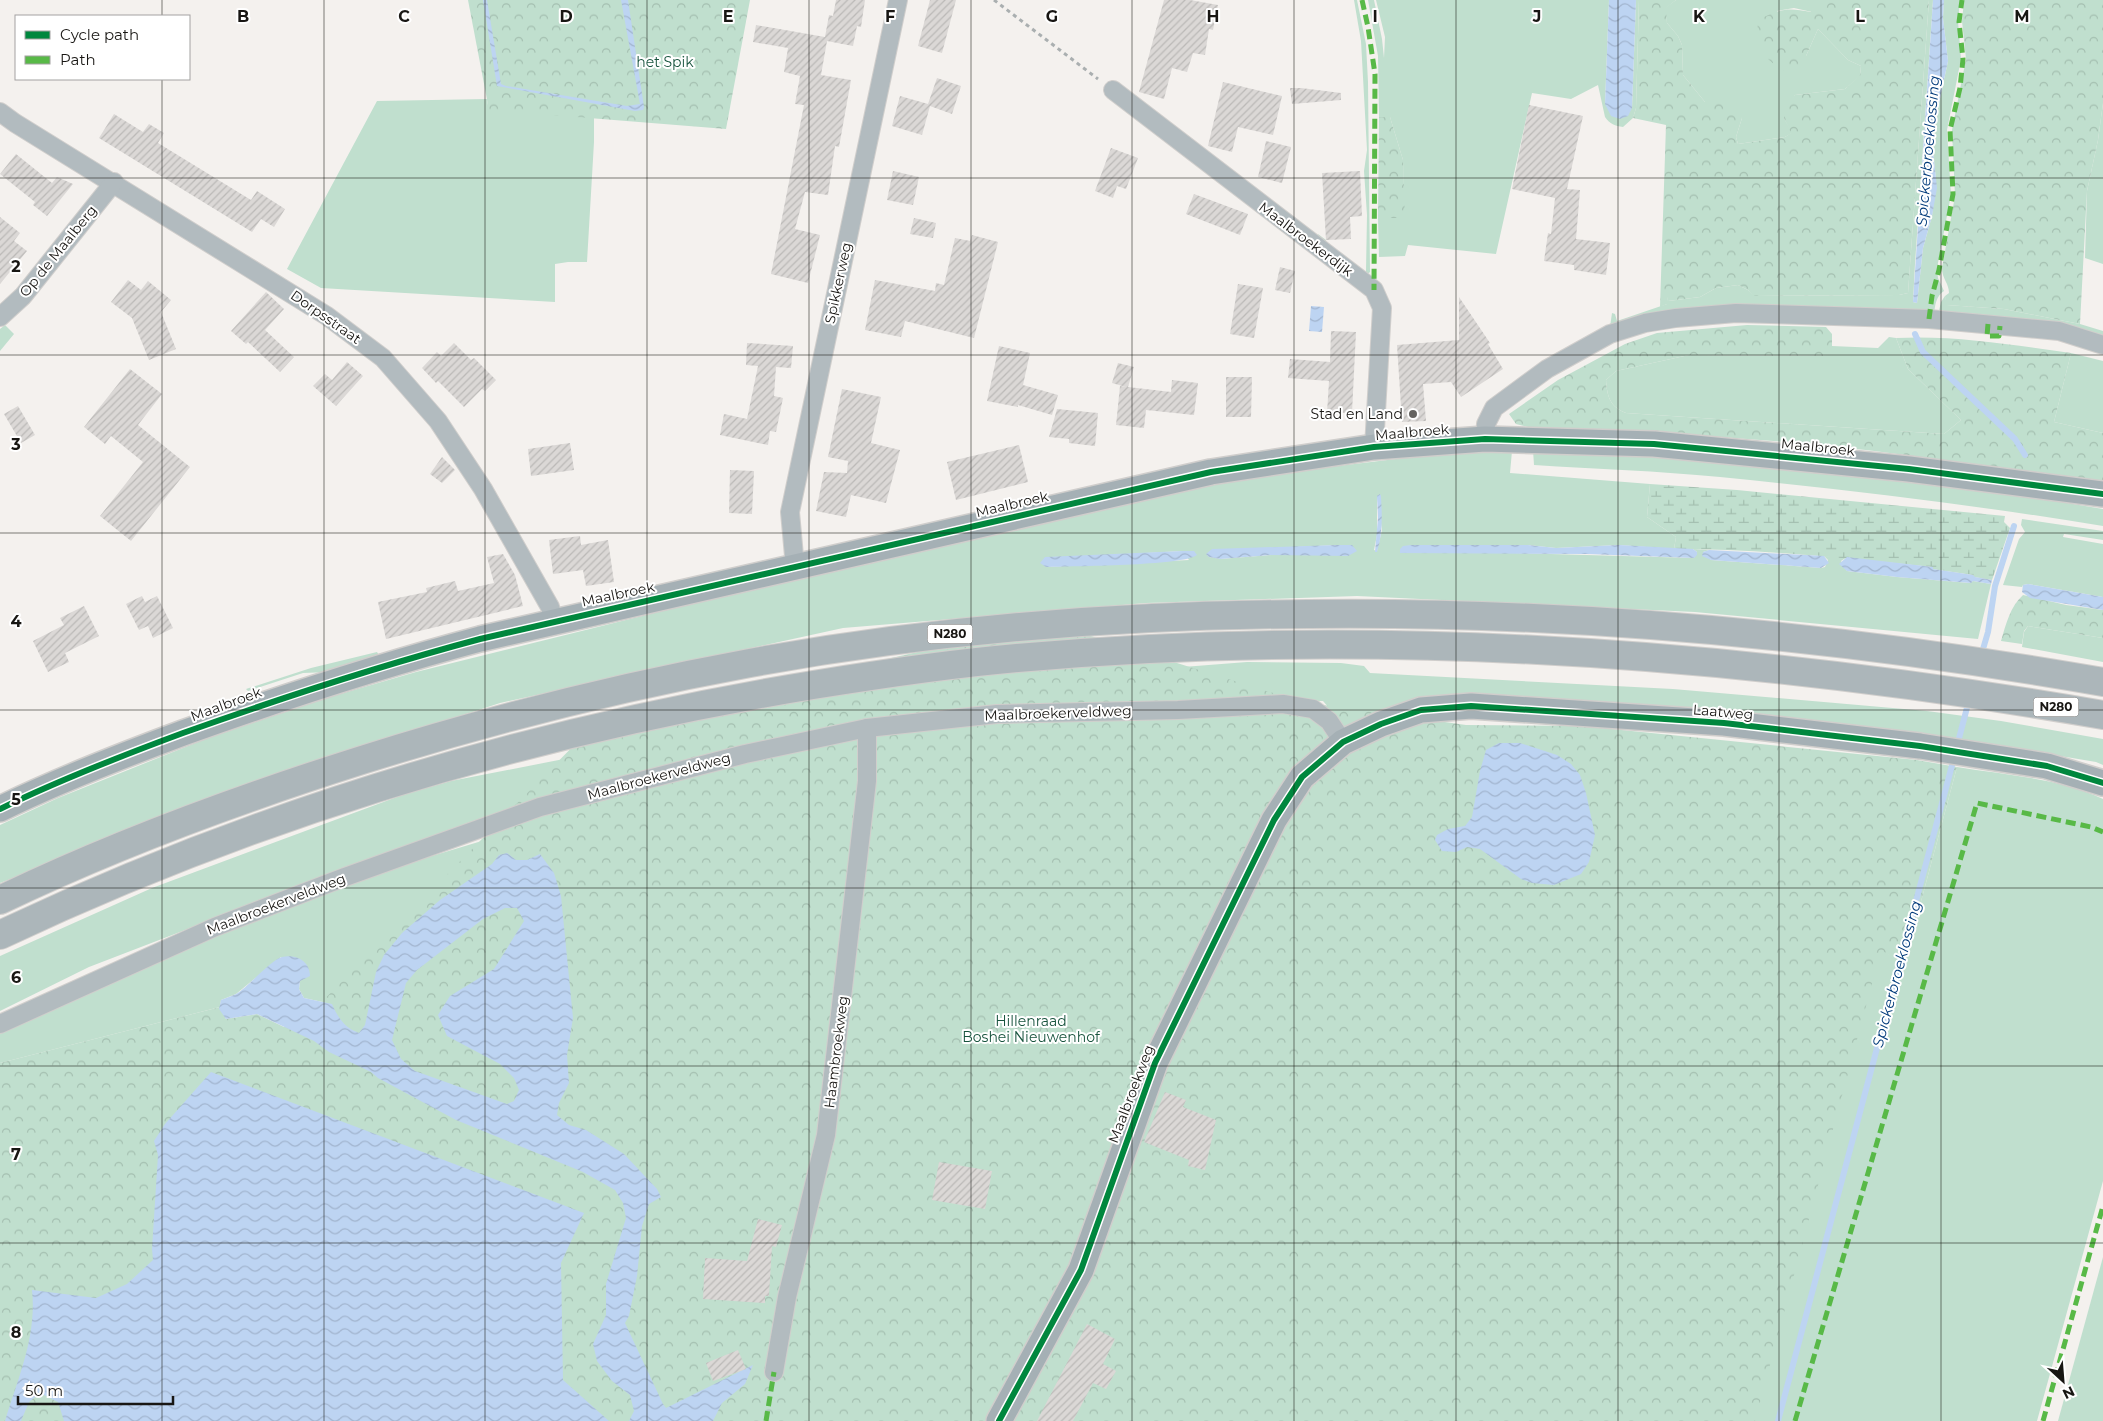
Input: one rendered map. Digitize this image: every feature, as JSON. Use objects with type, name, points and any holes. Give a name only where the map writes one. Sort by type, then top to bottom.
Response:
[{"type":"highway","name":"N280","points":[[0,900],[78,865],[210,812],[334,769],[430,739],[572,701],[752,662],[941,635],[1125,618],[1245,614],[1477,615],[1680,626],[1784,636],[1938,655],[2103,682]]},
{"type":"highway","name":"N280","points":[[0,935],[157,866],[323,804],[447,766],[541,741],[644,717],[753,695],[890,673],[1014,658],[1213,646],[1474,647],[1649,657],[1765,667],[1931,687],[2103,715]]},
{"type":"street","name":"Spikkerweg","points":[[795,567],[790,512],[898,0]]},
{"type":"street","name":"Maalbroekerdijk","points":[[1113,90],[1374,290],[1382,308],[1374,447]]},
{"type":"street","name":"Dorpsstraat","points":[[0,112],[327,316],[383,358],[438,420],[483,489],[550,607],[554,621]]},
{"type":"street","name":"Op de Maalberg","points":[[0,316],[23,296],[114,182]]},
{"type":"street","points":[[1485,439],[1486,424],[1494,408],[1547,369],[1610,334],[1645,322],[1736,313],[1929,320],[2059,331],[2103,345]]},
{"type":"street","name":"Maalbroek","points":[[0,809],[52,785],[150,746],[280,698],[406,659],[554,621],[1211,472],[1374,447],[1485,439],[1654,444],[1909,469],[2103,494]]},
{"type":"street","name":"Maalbroekerveldweg","points":[[0,1024],[214,928],[345,877],[540,807],[746,754],[867,728],[997,714],[1178,710],[1283,704],[1312,709],[1329,721],[1343,742]]},
{"type":"street","name":"Laatweg","points":[[1343,742],[1381,724],[1421,710],[1471,706],[1724,724],[1920,746],[2047,766],[2103,783]]},
{"type":"street","name":"Haambroekweg","points":[[774,1372],[787,1297],[826,1136],[868,781],[867,728]]},
{"type":"street","name":"Maalbroekweg","points":[[999,1421],[1081,1270],[1155,1063],[1274,820],[1302,777],[1343,742]]},
{"type":"path","points":[[994,0],[1113,90]]},
{"type":"green space","name":"het Spik","points":[[468,0],[750,0],[726,129],[489,110]]},
{"type":"green space","points":[[1354,0],[1357,0],[1366,44],[1368,82],[1370,272],[1363,278],[1320,243],[1318,234],[1326,240],[1324,246],[1360,272],[1366,271],[1367,215],[1364,171],[1367,150],[1361,41]]},
{"type":"green space","points":[[1368,0],[1374,0],[1384,58],[1385,37],[1376,0],[1609,0],[1605,104],[1632,108],[1636,0],[1639,0],[1636,108],[1633,118],[1623,127],[1609,121],[1605,117],[1598,85],[1571,99],[1532,93],[1496,254],[1408,245],[1405,256],[1379,257],[1378,218],[1404,218],[1403,160],[1390,117],[1379,117],[1378,56]]},
{"type":"green space","points":[[1639,0],[1676,0],[1666,8],[1667,23],[1678,36],[1682,45],[1683,75],[1705,102],[1735,99],[1742,118],[1736,137],[1738,144],[1785,137],[1791,133],[1784,118],[1784,109],[1795,95],[1845,89],[1860,75],[1861,66],[1848,60],[1818,29],[1806,56],[1792,76],[1775,65],[1764,54],[1758,41],[1758,20],[1772,13],[1784,10],[1811,12],[1812,0],[1929,0],[1908,293],[1899,295],[1754,296],[1748,290],[1738,285],[1716,288],[1700,297],[1668,301],[1667,297],[1667,304],[1660,307],[1666,125],[1633,118],[1636,108]]},
{"type":"green space","points":[[1676,0],[1812,0],[1812,12],[1794,8],[1777,11],[1806,56],[1818,29],[1848,60],[1861,66],[1860,76],[1845,89],[1795,95],[1784,118],[1792,133],[1785,137],[1738,144],[1736,137],[1742,118],[1705,102],[1683,75],[1682,45],[1678,36],[1667,23],[1665,8]]},
{"type":"green space","points":[[1929,0],[1933,0],[1913,302],[1917,303],[1923,248],[1932,216],[1936,179],[1933,151],[1934,127],[1948,61],[1943,18],[1944,0],[1960,0],[1958,21],[1961,59],[1947,130],[1951,195],[1937,268],[1938,278],[1944,291],[1935,304],[1934,315],[1755,309],[1610,327],[1612,313],[1615,314],[1617,321],[1667,304],[1667,293],[1668,301],[1700,297],[1716,288],[1738,285],[1755,296],[1899,295],[1908,293]]},
{"type":"green space","points":[[1964,0],[2103,0],[2103,103],[2098,140],[2087,191],[2080,324],[2004,309],[1946,305],[1945,296],[1949,293],[1949,290],[1942,268],[1955,196],[1952,130],[1966,59],[1962,21]]},
{"type":"green space","points":[[487,99],[488,105],[514,105],[594,112],[587,262],[555,264],[555,302],[321,288],[287,269],[377,101]]},
{"type":"green space","points":[[2103,103],[2103,264],[2085,258],[2087,191],[2098,140]]},
{"type":"green space","points":[[1379,117],[1390,117],[1403,160],[1405,218],[1378,218]]},
{"type":"green space","points":[[1945,296],[1947,305],[2004,309],[2080,324],[2103,331],[2103,338],[1938,315],[1941,302]]},
{"type":"green space","points":[[5,325],[14,334],[0,351],[0,329]]},
{"type":"green space","points":[[1747,325],[1826,327],[1832,334],[1832,356],[1689,355],[1616,371],[1606,380],[1610,400],[1616,408],[1626,413],[1944,434],[1961,420],[1908,369],[1896,338],[1962,339],[2071,353],[2054,422],[2103,433],[2103,486],[1997,468],[1818,445],[1673,434],[1528,427],[1516,424],[1509,414],[1558,380],[1625,344],[1657,333]]},
{"type":"green space","points":[[1889,337],[1896,338],[1908,369],[1961,420],[1944,434],[1626,413],[1616,408],[1610,400],[1607,391],[1606,380],[1616,371],[1689,355],[1832,356],[1832,346],[1878,348]]},
{"type":"green space","points":[[2071,353],[2103,361],[2103,433],[2054,422]]},
{"type":"green space","points":[[1533,450],[1748,459],[2056,497],[2061,502],[2103,509],[2103,526],[1960,505],[1768,482],[1674,473],[1534,465]]},
{"type":"green space","points":[[1512,451],[1510,473],[1650,484],[1647,517],[1676,537],[1674,549],[1619,545],[1556,548],[1528,545],[1403,546],[1514,553],[1694,558],[1697,552],[1693,549],[1709,550],[1703,552],[1711,560],[1821,568],[1825,567],[1828,560],[1824,556],[1847,557],[1841,561],[1847,571],[1991,584],[1978,639],[1695,612],[1357,596],[1146,603],[843,628],[500,703],[259,782],[0,883],[0,825],[58,798],[208,738],[323,699],[416,672],[771,584],[1231,479],[1437,454]],"holes":[[[1377,496],[1382,530],[1377,551],[1374,550],[1377,535]],[[1352,545],[1271,555],[1220,559],[1209,557],[1297,547]],[[1182,551],[1189,560],[1046,567],[1147,553]]]},
{"type":"green space","points":[[1650,484],[1737,490],[2005,516],[2004,522],[2010,528],[1992,580],[1932,569],[1932,567],[1868,560],[1771,552],[1674,549],[1676,537],[1647,517]]},
{"type":"green space","points":[[2022,519],[2103,531],[2103,540],[2064,534],[2063,537],[2103,544],[2103,597],[2028,584],[2022,587],[2003,585],[2019,539],[2025,532],[2021,525]]},
{"type":"green space","points":[[2023,595],[2066,605],[2103,610],[2103,638],[2028,626],[2024,631],[2022,644],[2001,641],[2012,610]]},
{"type":"green space","name":"Hillenraad Boshei Nieuwenhof","points":[[1046,622],[1302,702],[1466,725],[1582,726],[1917,760],[1957,767],[1904,965],[1881,950],[1755,1421],[0,1421],[0,1063],[220,1007],[226,1019],[257,1014],[284,1027],[301,1023],[591,728]]},
{"type":"green space","points":[[2028,626],[2103,638],[2103,662],[2022,647],[2024,632]]},
{"type":"green space","points":[[377,652],[380,657],[330,672],[303,673],[248,691],[246,689],[311,668]]},
{"type":"green space","points":[[1247,662],[1341,663],[1364,666],[1370,673],[1673,689],[1927,711],[2001,721],[2103,739],[2103,765],[2096,762],[1922,733],[1460,698],[1342,723],[1323,701],[1232,702],[860,734],[336,872],[89,967],[0,1011],[0,956],[152,888],[405,794],[451,781],[872,699],[1119,672]]},
{"type":"green space","points":[[1957,767],[2050,782],[2068,786],[2103,799],[2103,1181],[2037,1421],[1394,1421],[1842,922],[1904,965]]},
{"type":"green space","points":[[608,803],[332,1004],[304,998],[299,989],[300,981],[281,957],[236,994],[221,1000],[220,1007],[0,1063],[0,1031],[242,924],[362,877]]},
{"type":"green space","points":[[2103,1257],[2103,1421],[2058,1421]]},
{"type":"water","points":[[483,0],[487,0],[501,84],[627,106],[640,104],[621,0],[628,0],[643,110],[635,111],[497,86]]},
{"type":"water","points":[[1609,0],[1636,0],[1632,108],[1628,116],[1620,119],[1611,116],[1605,104]]},
{"type":"water","points":[[1933,0],[1944,0],[1943,18],[1948,61],[1934,127],[1933,151],[1937,188],[1923,248],[1917,303],[1913,302]]},
{"type":"water","points":[[1311,306],[1324,307],[1322,332],[1309,331]]},
{"type":"water","points":[[1380,494],[1382,510],[1381,531],[1377,552],[1375,552],[1378,518],[1377,496]]},
{"type":"water","points":[[1352,545],[1357,551],[1348,556],[1271,555],[1220,559],[1209,557],[1206,554],[1212,549]]},
{"type":"water","points":[[1528,545],[1556,548],[1619,545],[1693,549],[1697,552],[1697,555],[1694,558],[1587,554],[1400,553],[1400,549],[1403,546]]},
{"type":"water","points":[[1709,550],[1824,556],[1829,563],[1821,568],[1711,560],[1702,556],[1703,552]]},
{"type":"water","points":[[1194,551],[1197,555],[1187,559],[1126,565],[1046,567],[1040,563],[1045,557]]},
{"type":"water","points":[[1847,557],[1933,567],[1933,569],[1992,580],[1991,584],[1973,581],[1971,583],[1847,571],[1839,564]]},
{"type":"water","points":[[2028,584],[2103,597],[2103,610],[2030,598],[2022,592],[2023,585]]},
{"type":"water","points":[[1499,743],[1520,743],[1557,755],[1571,764],[1580,775],[1595,835],[1589,862],[1581,874],[1554,885],[1532,883],[1521,879],[1480,849],[1467,847],[1456,852],[1442,851],[1435,840],[1437,835],[1448,829],[1465,826],[1472,817],[1480,771],[1486,750]]},
{"type":"water","points":[[507,853],[516,860],[527,860],[540,854],[554,873],[561,896],[573,1018],[567,1055],[569,1083],[559,1103],[557,1115],[569,1125],[586,1130],[624,1154],[657,1189],[661,1197],[649,1204],[642,1226],[637,1276],[629,1316],[625,1323],[663,1404],[666,1408],[753,1365],[745,1384],[722,1403],[713,1421],[629,1421],[634,1411],[630,1395],[612,1381],[597,1361],[593,1344],[606,1315],[606,1284],[626,1218],[623,1203],[615,1190],[583,1172],[456,1120],[378,1078],[371,1072],[329,1052],[314,1041],[257,1014],[226,1019],[219,1009],[221,1000],[241,991],[277,959],[287,956],[297,958],[308,966],[310,976],[300,981],[299,989],[304,998],[332,1004],[342,1022],[359,1033],[365,1025],[376,972],[384,955],[402,933],[440,900],[492,864],[499,855]],"holes":[[[505,908],[517,908],[524,921],[494,969],[450,996],[438,1015],[447,1036],[500,1064],[514,1078],[519,1090],[514,1101],[507,1104],[415,1071],[401,1059],[392,1040],[406,983],[417,970],[483,919]]]},
{"type":"water","points":[[211,1072],[584,1213],[561,1263],[563,1380],[609,1421],[64,1421],[58,1402],[40,1393],[29,1402],[21,1421],[5,1421],[21,1373],[29,1340],[32,1324],[32,1290],[96,1298],[127,1284],[153,1260],[152,1249],[158,1155],[154,1141],[165,1124]]},
{"type":"building","points":[[836,0],[865,0],[861,27],[857,26],[853,46],[827,41],[821,75],[851,80],[839,147],[835,146],[828,195],[805,192],[795,229],[820,235],[808,283],[771,274],[804,105],[795,104],[800,76],[784,72],[788,48],[753,42],[756,25],[825,37],[829,15],[833,16]]},
{"type":"building","points":[[930,0],[956,0],[942,53],[918,46]]},
{"type":"building","points":[[1164,0],[1190,0],[1218,5],[1213,30],[1209,29],[1205,55],[1193,53],[1187,72],[1172,68],[1164,99],[1139,92]]},
{"type":"building","points":[[937,78],[961,86],[952,114],[930,106],[922,135],[892,126],[900,96],[928,104]]},
{"type":"building","points":[[1223,82],[1282,96],[1273,135],[1238,127],[1232,152],[1208,146]]},
{"type":"building","points":[[1290,88],[1341,93],[1341,100],[1292,104]]},
{"type":"building","points":[[1529,105],[1583,116],[1567,189],[1580,190],[1576,239],[1610,243],[1606,275],[1574,270],[1574,265],[1544,261],[1548,233],[1551,234],[1555,198],[1512,189]]},
{"type":"building","points":[[114,114],[143,132],[149,124],[164,133],[158,143],[251,200],[257,191],[285,209],[274,227],[261,219],[252,232],[99,138]]},
{"type":"building","points":[[1266,141],[1291,147],[1282,183],[1258,177]]},
{"type":"building","points":[[1111,148],[1138,158],[1126,189],[1117,186],[1113,198],[1095,191]]},
{"type":"building","points":[[16,154],[52,183],[57,177],[73,184],[47,216],[33,205],[35,202],[0,174]]},
{"type":"building","points":[[893,171],[919,177],[913,205],[887,200]]},
{"type":"building","points":[[1360,171],[1362,216],[1350,217],[1351,239],[1326,240],[1322,173]]},
{"type":"building","points":[[1194,194],[1248,214],[1240,235],[1186,214]]},
{"type":"building","points":[[0,217],[20,233],[14,241],[27,251],[0,284]]},
{"type":"building","points":[[914,218],[936,223],[933,238],[910,234]]},
{"type":"building","points":[[972,235],[998,242],[974,338],[905,321],[901,337],[865,330],[875,280],[935,291],[936,283],[944,285],[955,238],[970,241]]},
{"type":"building","points":[[1280,267],[1295,271],[1290,293],[1275,290]]},
{"type":"building","points":[[128,280],[141,290],[148,281],[171,300],[161,312],[176,349],[149,360],[132,318],[111,302]]},
{"type":"building","points":[[1238,284],[1263,288],[1254,338],[1230,334]]},
{"type":"building","points":[[266,292],[284,309],[265,330],[294,357],[280,372],[248,342],[246,344],[231,331]]},
{"type":"building","points":[[1459,297],[1490,343],[1488,344],[1503,369],[1461,397],[1451,382],[1423,384],[1426,421],[1402,422],[1397,345],[1459,340]]},
{"type":"building","points":[[1331,331],[1356,332],[1352,413],[1327,413],[1329,381],[1288,378],[1290,359],[1330,362]]},
{"type":"building","points":[[454,343],[471,360],[474,358],[496,380],[485,391],[482,389],[464,407],[422,368],[437,352],[441,356]]},
{"type":"building","points":[[747,343],[793,346],[791,368],[776,367],[774,396],[783,398],[776,432],[770,431],[768,445],[720,435],[724,414],[747,419],[758,366],[746,365]]},
{"type":"building","points":[[999,346],[1030,353],[1023,385],[1058,395],[1052,415],[1018,405],[1018,407],[987,401]]},
{"type":"building","points":[[347,362],[363,376],[336,406],[313,386],[325,374],[332,380]]},
{"type":"building","points":[[1118,363],[1134,367],[1128,387],[1171,392],[1172,380],[1198,383],[1194,415],[1146,410],[1144,428],[1116,425],[1120,386],[1126,387],[1112,383]]},
{"type":"building","points":[[130,369],[162,394],[138,425],[190,467],[131,541],[100,516],[143,462],[111,436],[105,444],[84,427]]},
{"type":"building","points":[[1226,377],[1252,377],[1251,417],[1226,417]]},
{"type":"building","points":[[842,389],[881,397],[871,443],[900,450],[886,503],[851,495],[846,517],[816,511],[824,472],[847,473],[848,461],[828,457]]},
{"type":"building","points":[[18,406],[35,435],[21,443],[4,414]]},
{"type":"building","points":[[1057,409],[1098,413],[1095,446],[1069,443],[1069,439],[1049,437]]},
{"type":"building","points":[[570,443],[574,470],[531,476],[528,449]]},
{"type":"building","points":[[1019,445],[1028,482],[956,500],[947,462]]},
{"type":"building","points":[[442,457],[455,470],[442,483],[430,474]]},
{"type":"building","points":[[730,470],[754,471],[752,514],[729,513]]},
{"type":"building","points":[[580,536],[581,545],[608,540],[614,582],[586,586],[583,570],[553,574],[549,540]]},
{"type":"building","points":[[503,554],[515,575],[523,606],[386,639],[378,602],[427,592],[426,588],[455,581],[458,591],[494,583],[487,557]]},
{"type":"building","points":[[142,596],[145,602],[157,596],[173,628],[153,638],[148,626],[139,630],[126,604]]},
{"type":"building","points":[[84,606],[99,636],[65,653],[69,662],[48,672],[33,641],[64,625],[60,618]]},
{"type":"building","points":[[1165,1092],[1186,1100],[1183,1107],[1216,1120],[1205,1170],[1188,1166],[1189,1160],[1144,1142]]},
{"type":"building","points":[[939,1162],[992,1171],[985,1209],[932,1200]]},
{"type":"building","points":[[758,1219],[782,1225],[776,1247],[772,1246],[769,1296],[765,1296],[765,1303],[703,1299],[705,1258],[747,1261]]},
{"type":"building","points":[[1087,1324],[1115,1339],[1103,1364],[1116,1371],[1106,1389],[1093,1383],[1073,1421],[1037,1421]]},
{"type":"building","points":[[738,1350],[746,1369],[713,1381],[706,1363]]},
{"type":"waterway","name":"Spickerbroeklossing","points":[[1915,334],[1923,352],[2015,439],[2025,455]]},
{"type":"waterway","name":"Spickerbroeklossing","points":[[1981,656],[1988,632],[1995,586],[2014,526]]},
{"type":"waterway","name":"Spickerbroeklossing","points":[[1957,746],[1969,700]]},
{"type":"waterway","name":"Spickerbroeklossing","points":[[1778,1421],[1954,758]]},
{"type":"marked path","points":[[1362,0],[1375,74],[1374,290]]},
{"type":"marked path","points":[[1929,319],[1953,194],[1950,130],[1960,88],[1963,59],[1959,22],[1962,0]]},
{"type":"marked path","points":[[1988,324],[1987,336],[1999,336],[2000,326]]},
{"type":"marked path","points":[[1795,1421],[1977,803],[2091,827],[2103,832]]},
{"type":"marked path","points":[[2043,1421],[2103,1206]]},
{"type":"marked path","points":[[766,1421],[774,1372]]},
{"type":"cycle path","points":[[0,809],[90,769],[183,733],[330,683],[480,639],[1211,472],[1374,447],[1485,439],[1654,444],[1909,469],[2103,494]]},
{"type":"cycle path","points":[[999,1421],[1081,1270],[1155,1063],[1274,820],[1302,777],[1343,742],[1381,724],[1421,710],[1471,706],[1724,723],[1920,746],[2047,766],[2103,783]]},
{"type":"place","name":"Stad en Land","points":[[1413,414]]}]
